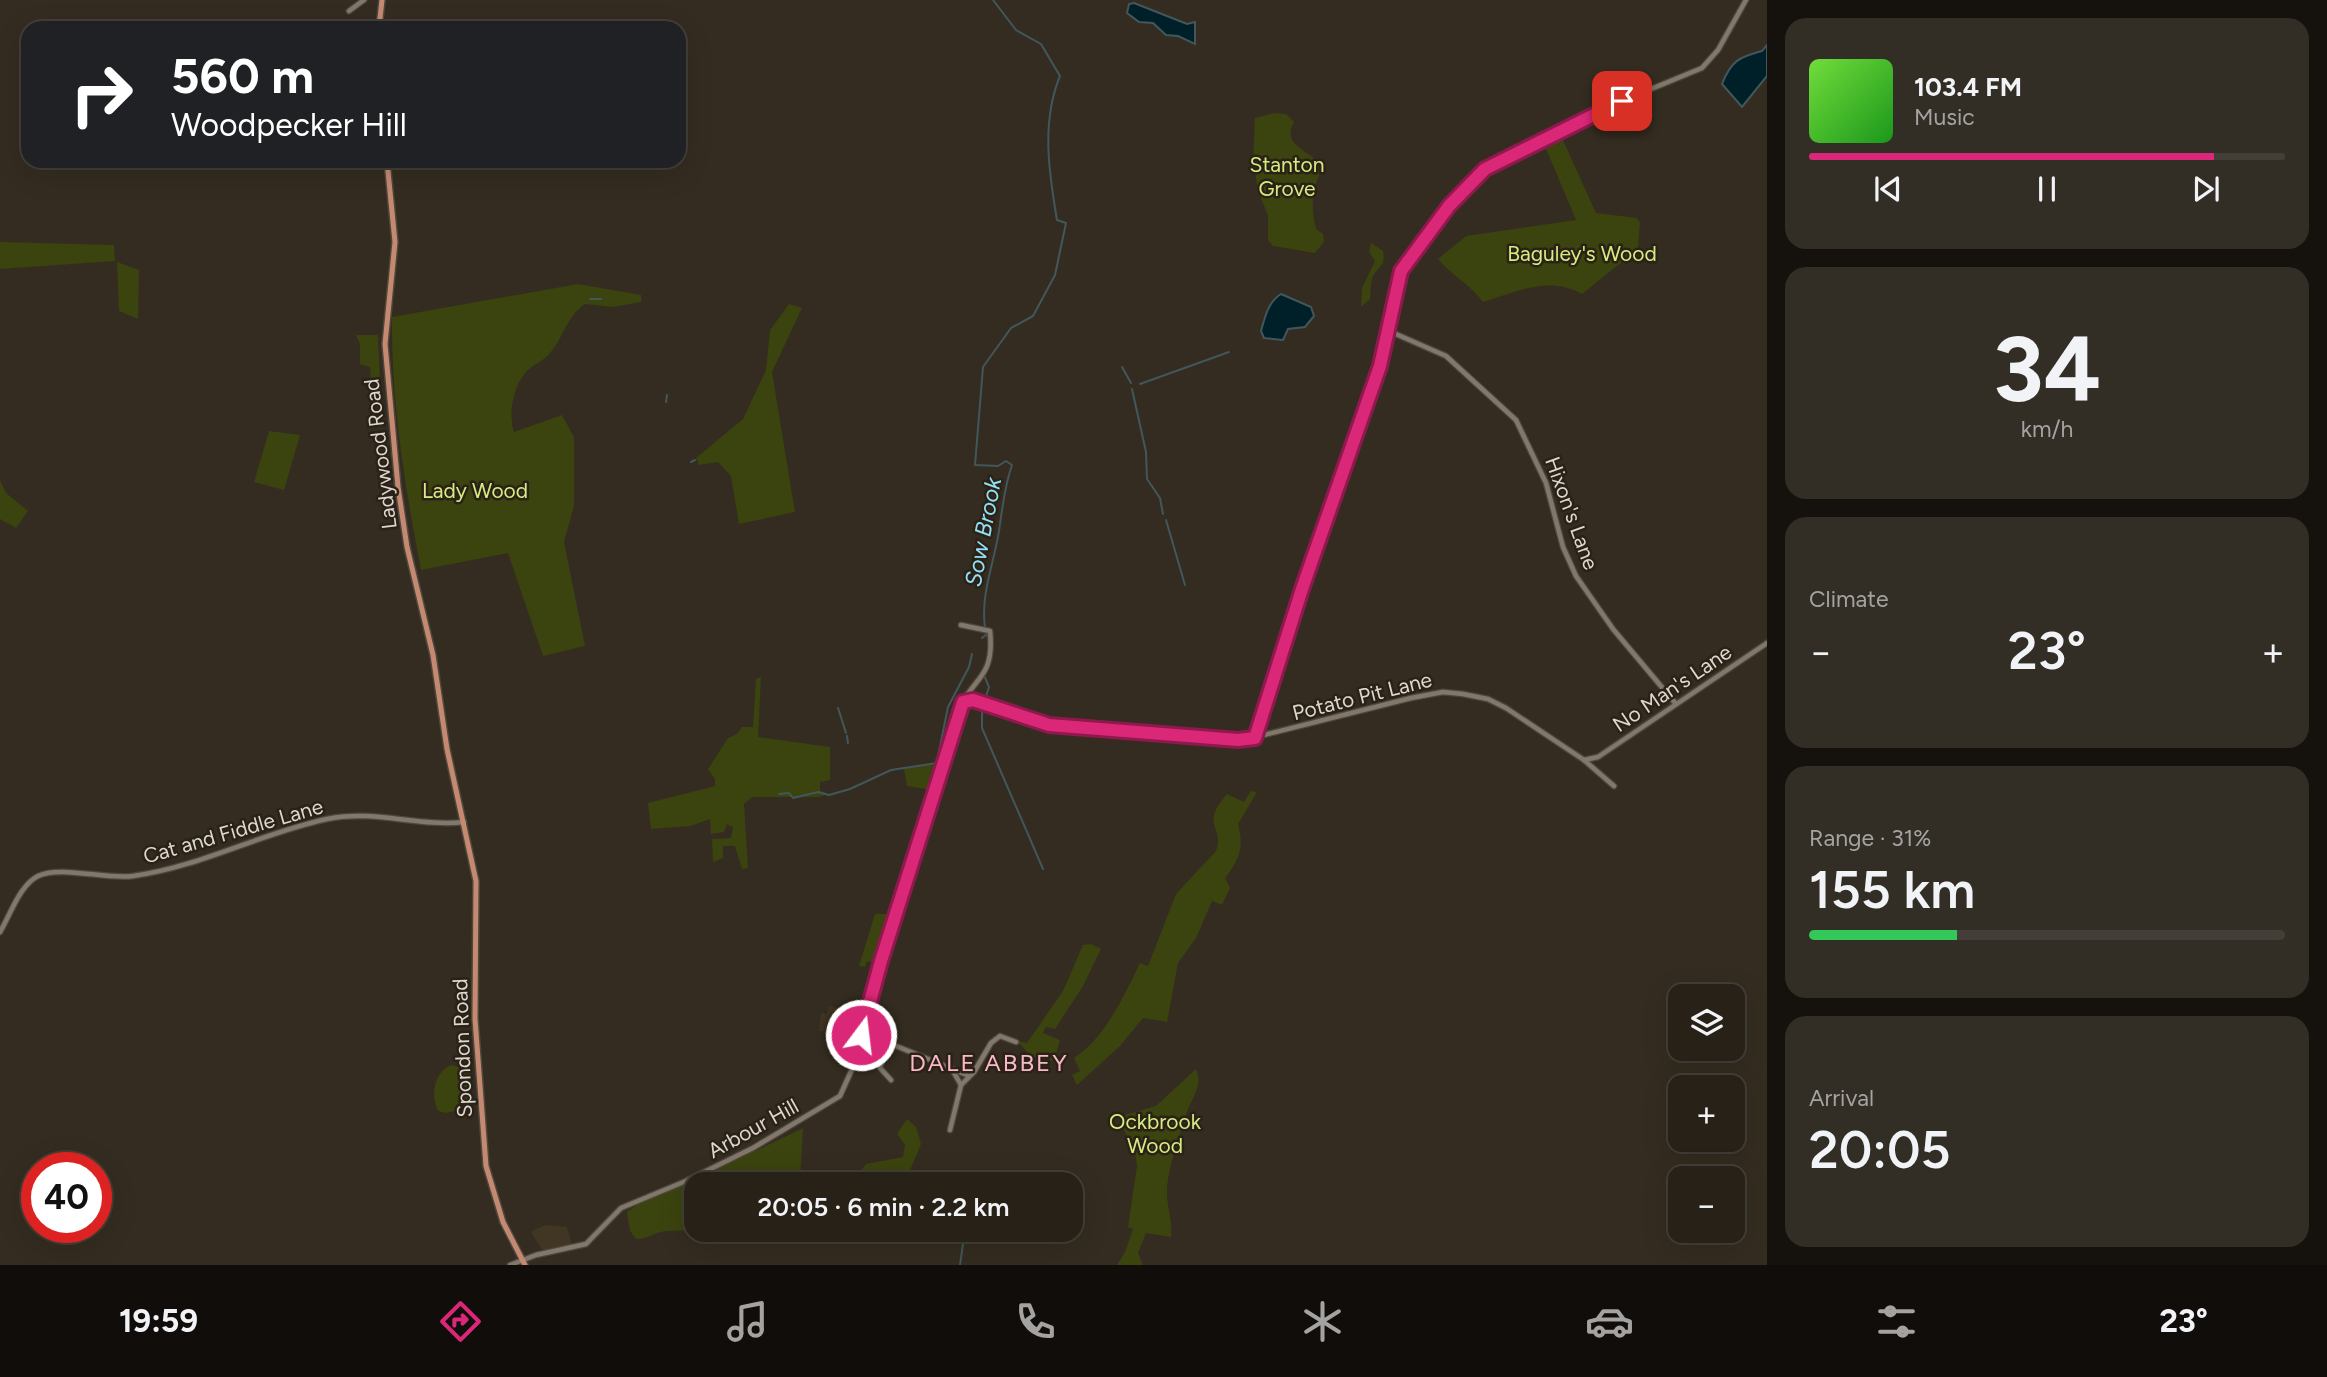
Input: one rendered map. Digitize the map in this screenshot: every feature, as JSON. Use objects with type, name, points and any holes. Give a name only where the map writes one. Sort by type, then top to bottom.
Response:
[{"type":"main road","points":[[380,21],[382,0]]},
{"type":"main road","name":"Ladywood Road","points":[[388,168],[395,243],[385,344],[397,480],[407,547],[433,655],[447,749],[464,822]]},
{"type":"main road","name":"Spondon Road","points":[[464,822],[477,902],[475,1019],[484,1155],[503,1222],[523,1262]]},
{"type":"street","points":[[349,11],[364,0]]},
{"type":"street","points":[[1255,738],[1302,589],[1380,366],[1401,271],[1474,179],[1510,155],[1567,131],[1622,101],[1702,68],[1718,50],[1746,0]]},
{"type":"street","name":"Hixon's Lane","points":[[1389,331],[1446,356],[1516,419],[1546,483],[1563,547],[1577,578],[1613,629],[1676,704]]},
{"type":"street","points":[[961,625],[990,631],[992,652],[987,670],[963,702],[881,961],[862,1032],[968,1076]]},
{"type":"street","name":"No Man's Lane","points":[[1595,759],[1767,643]]},
{"type":"street","name":"Potato Pit Lane","points":[[963,702],[973,700],[1049,725],[1238,740],[1411,698],[1454,693],[1499,704],[1584,760],[1615,786]]},
{"type":"street","points":[[1584,760],[1595,759],[1595,769]]},
{"type":"street","name":"Cat and Fiddle Lane","points":[[0,932],[27,885],[45,873],[127,877],[148,874],[197,861],[269,834],[343,817],[464,822]]},
{"type":"street","name":"Arbour Hill","points":[[510,1265],[586,1244],[621,1208],[753,1148],[836,1099],[846,1086],[862,1032]]},
{"type":"street","points":[[950,1130],[961,1085],[974,1072],[998,1036],[1016,1042]]},
{"type":"street","points":[[887,1042],[880,1068],[891,1080]]},
{"type":"street","points":[[953,1072],[961,1085]]},
{"type":"shaded area","points":[[829,1006],[865,1013],[859,1034],[819,1031],[821,1013],[827,1014]]},
{"type":"shaded area","points":[[545,1225],[567,1227],[572,1245],[543,1251],[531,1232]]},
{"type":"green space","name":"Stanton Grove","points":[[1274,113],[1286,114],[1294,122],[1291,130],[1293,141],[1320,163],[1313,208],[1316,229],[1323,234],[1324,242],[1315,253],[1273,246],[1268,240],[1268,216],[1258,190],[1253,161],[1255,118]]},
{"type":"green space","name":"Baguley's Wood","points":[[1561,136],[1596,213],[1637,218],[1640,223],[1638,249],[1582,294],[1557,286],[1532,287],[1483,302],[1438,259],[1466,236],[1576,220],[1544,144]]},
{"type":"green space","points":[[0,242],[114,245],[115,261],[0,269]]},
{"type":"green space","points":[[1371,243],[1383,251],[1384,259],[1372,278],[1370,299],[1361,307],[1362,288],[1375,261],[1369,252]]},
{"type":"green space","points":[[117,262],[139,270],[138,319],[119,311]]},
{"type":"green space","name":"Lady Wood","points":[[578,284],[641,295],[641,302],[613,307],[585,304],[573,315],[555,347],[528,370],[515,391],[512,417],[514,432],[562,415],[574,437],[574,506],[564,542],[585,646],[543,656],[508,553],[421,570],[400,444],[392,317]]},
{"type":"green space","points":[[789,304],[802,308],[772,372],[795,512],[739,524],[731,476],[718,462],[699,465],[696,458],[743,419],[766,370],[770,330]]},
{"type":"green space","points":[[356,335],[378,335],[380,381],[371,380],[370,367],[360,364],[360,344]]},
{"type":"green space","points":[[269,431],[300,435],[284,490],[254,482]]},
{"type":"green space","points":[[0,480],[6,493],[28,511],[16,528],[0,519]]},
{"type":"green space","points":[[761,677],[758,737],[830,747],[830,780],[820,782],[820,791],[829,794],[819,797],[752,797],[744,804],[748,868],[742,869],[735,846],[723,846],[723,858],[713,862],[712,839],[731,838],[733,827],[727,824],[724,832],[711,834],[710,819],[691,826],[651,829],[648,803],[715,786],[715,779],[708,769],[728,738],[737,734],[742,727],[753,727],[756,679]]},
{"type":"green space","points":[[940,763],[932,790],[907,786],[904,769]]},
{"type":"green space","points":[[1251,791],[1257,792],[1238,824],[1241,839],[1239,852],[1225,878],[1230,888],[1222,905],[1212,901],[1196,938],[1178,963],[1167,1022],[1143,1018],[1120,1046],[1077,1085],[1072,1075],[1080,1071],[1074,1058],[1085,1050],[1104,1028],[1140,963],[1148,966],[1176,894],[1216,851],[1218,836],[1214,820],[1219,805],[1227,794],[1244,802]]},
{"type":"green space","points":[[875,914],[893,914],[878,965],[867,961],[865,967],[859,966]]},
{"type":"green space","points":[[1091,944],[1101,949],[1083,986],[1055,1029],[1046,1027],[1043,1033],[1060,1040],[1054,1061],[1048,1059],[1047,1064],[1030,1055],[1017,1041],[1027,1043],[1063,991],[1083,945]]},
{"type":"green space","points":[[451,1065],[470,1070],[472,1108],[445,1113],[438,1111],[434,1092],[437,1079]]},
{"type":"green space","name":"Ockbrook Wood","points":[[1196,1069],[1198,1086],[1186,1115],[1168,1179],[1171,1237],[1146,1233],[1138,1253],[1143,1265],[1117,1265],[1133,1229],[1128,1227],[1137,1166],[1135,1152],[1118,1117],[1156,1106]]},
{"type":"green space","points":[[907,1119],[916,1127],[921,1144],[909,1172],[860,1172],[866,1164],[903,1157],[905,1145],[897,1134]]},
{"type":"green space","points":[[803,1128],[800,1172],[712,1172]]},
{"type":"green space","points":[[684,1185],[684,1230],[662,1232],[636,1239],[630,1231],[627,1212],[647,1198]]},
{"type":"water","points":[[1134,3],[1187,24],[1195,22],[1195,44],[1178,36],[1166,35],[1153,23],[1139,22],[1127,13],[1129,4]]},
{"type":"water","points":[[1767,45],[1767,76],[1742,107],[1722,84],[1737,61],[1762,51]]},
{"type":"water","points":[[1281,294],[1311,307],[1314,316],[1305,327],[1288,329],[1283,340],[1264,338],[1261,331],[1266,315],[1273,301]]},
{"type":"waterway","name":"Sow Brook","points":[[985,628],[986,589],[1012,465],[1006,461],[998,466],[975,465],[983,367],[1011,328],[1033,316],[1055,275],[1066,223],[1057,220],[1048,148],[1050,111],[1060,76],[1041,44],[1016,30],[993,0]]},
{"type":"waterway","points":[[590,299],[601,299]]},
{"type":"waterway","points":[[1140,384],[1229,352]]},
{"type":"waterway","points":[[1122,367],[1131,383]]},
{"type":"waterway","points":[[1132,389],[1146,452],[1147,479],[1160,498],[1163,514]]},
{"type":"waterway","points":[[666,402],[667,395]]},
{"type":"waterway","points":[[691,462],[695,460]]},
{"type":"waterway","points":[[1166,520],[1185,585]]},
{"type":"waterway","name":"Sow Brook","points":[[982,638],[987,634],[989,642]]},
{"type":"waterway","points":[[938,756],[948,707],[969,667],[972,654]]},
{"type":"waterway","name":"Sow Brook","points":[[984,675],[989,687],[985,700]]},
{"type":"waterway","name":"Sow Brook","points":[[982,707],[982,728],[1043,869]]},
{"type":"waterway","points":[[838,708],[846,733]]},
{"type":"waterway","points":[[847,736],[848,743]]},
{"type":"waterway","points":[[779,794],[789,793],[793,798],[818,792],[829,795],[850,789],[891,770],[937,763]]},
{"type":"waterway","points":[[960,1265],[963,1242]]},
{"type":"district","name":"DALE ABBEY","points":[[989,1062]]},
{"type":"route","points":[[861,1035],[918,840],[963,702],[973,700],[1033,722],[1049,725],[1238,740],[1255,738],[1302,589],[1380,366],[1389,331],[1395,286],[1401,271],[1449,206],[1485,169],[1596,117],[1622,101]]}]
